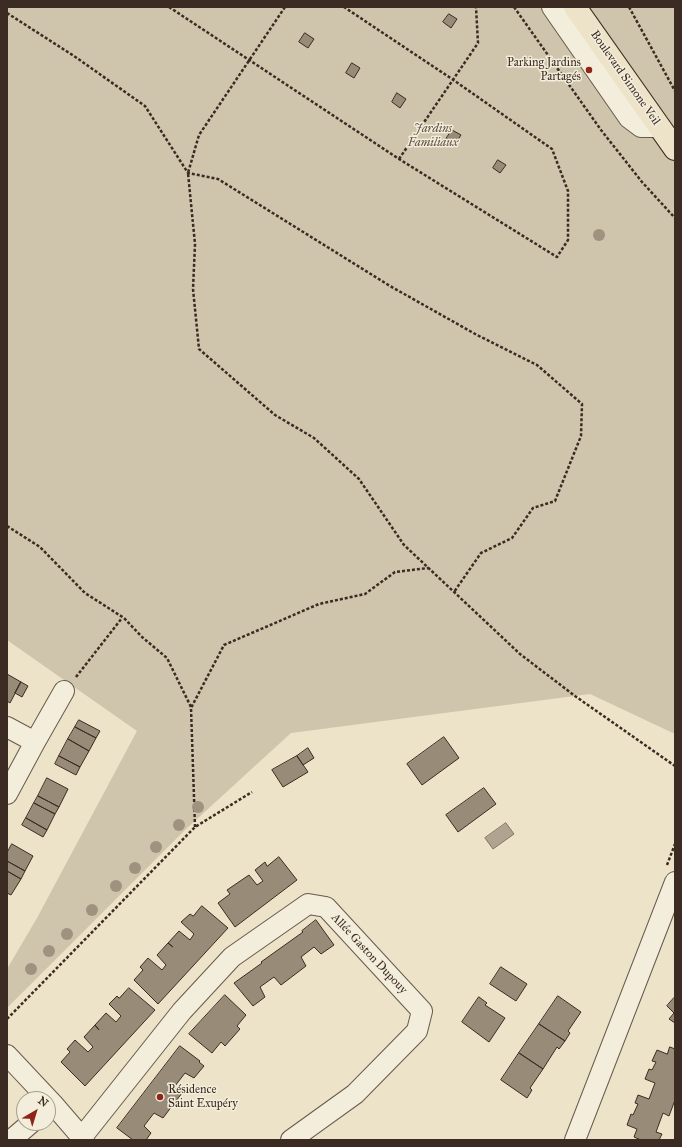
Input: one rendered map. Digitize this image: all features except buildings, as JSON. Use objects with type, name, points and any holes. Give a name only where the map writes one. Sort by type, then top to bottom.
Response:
[{"type":"main road","name":"Boulevard Simone Veil","points":[[575,7],[675,149]]},
{"type":"street","points":[[552,7],[629,118],[641,127],[660,127]]},
{"type":"street","points":[[7,794],[64,691]]},
{"type":"street","points":[[7,727],[35,742]]},
{"type":"street","points":[[575,1140],[675,882]]},
{"type":"street","name":"Allée Gaston Dupouy","points":[[83,1139],[182,1011],[232,958],[308,904],[326,907],[422,1010],[417,1031],[355,1094],[291,1140]]},
{"type":"street","points":[[7,1055],[37,1091]]},
{"type":"street","points":[[56,1112],[83,1139]]},
{"type":"street","points":[[11,1140],[22,1131]]},
{"type":"path","points":[[169,7],[399,159],[557,257],[568,240],[568,191],[552,149],[344,7]]},
{"type":"path","points":[[285,7],[199,136],[188,173],[195,244],[193,289],[199,349],[275,415],[314,438],[359,479],[404,545],[520,654],[575,696],[675,766]]},
{"type":"path","points":[[399,159],[478,43],[476,7]]},
{"type":"path","points":[[514,7],[601,130],[642,182],[675,218]]},
{"type":"path","points":[[629,7],[675,91]]},
{"type":"path","points":[[7,13],[74,56],[145,106],[188,173],[218,179],[390,286],[476,335],[537,365],[582,404],[581,436],[555,501],[533,508],[512,538],[481,553],[454,592]]},
{"type":"path","points":[[7,526],[40,547],[85,593],[122,618],[167,658],[191,708],[196,826]]},
{"type":"path","points":[[191,708],[224,645],[320,604],[365,594],[395,572],[429,568]]},
{"type":"path","points":[[64,691],[122,618]]},
{"type":"path","points":[[7,1019],[196,826],[252,792]]},
{"type":"green space","name":"Jardins Familiaux","points":[[7,7],[675,7],[675,734],[590,694],[291,733],[186,829],[8,1007],[7,969],[37,918],[137,731],[7,640]]},
{"type":"shaded area","points":[[506,823],[514,834],[493,849],[485,838]]},
{"type":"place","name":"Parking Jardins Partagés","points":[[589,70]]},
{"type":"place","name":"Résidence Saint Exupéry","points":[[160,1097]]}]
